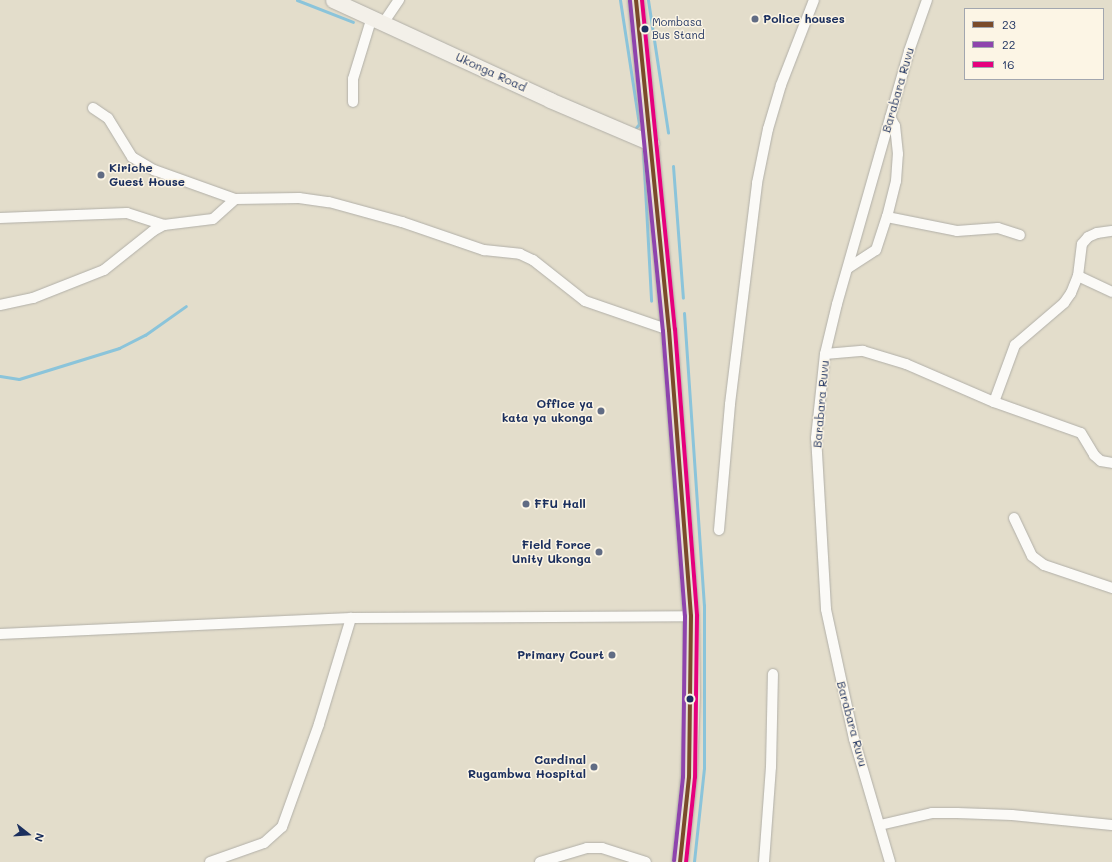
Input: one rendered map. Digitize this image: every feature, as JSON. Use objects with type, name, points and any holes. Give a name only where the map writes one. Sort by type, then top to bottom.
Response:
[{"type":"main road","points":[[636,0],[669,330],[691,616],[692,695],[689,777],[680,862]]},
{"type":"street","name":"Ukonga Road","points":[[333,0],[378,19],[550,100],[650,143]]},
{"type":"street","points":[[354,102],[353,79],[378,19],[399,0]]},
{"type":"street","points":[[719,530],[730,404],[757,183],[768,129],[781,85],[814,0]]},
{"type":"street","name":"Barabara Ruvu","points":[[890,862],[854,739],[826,609],[816,438],[825,354],[890,117],[927,0]]},
{"type":"street","points":[[93,108],[108,118],[128,152],[136,161],[154,170],[235,198],[300,198],[329,202],[402,222],[484,250],[520,254],[533,260],[586,301],[669,330]]},
{"type":"street","points":[[848,268],[876,250],[887,217],[896,181],[898,154],[895,126],[890,117]]},
{"type":"street","points":[[0,218],[127,213],[164,225],[213,219],[235,198]]},
{"type":"street","points":[[887,217],[957,231],[998,228],[1020,235]]},
{"type":"street","points":[[0,304],[33,298],[104,270],[164,225]]},
{"type":"street","points":[[994,402],[1015,346],[1064,303],[1078,276],[1082,244],[1088,237],[1097,233],[1112,231]]},
{"type":"street","points":[[1078,276],[1112,292]]},
{"type":"street","points":[[825,354],[863,351],[925,372],[994,402],[1082,433],[1094,455],[1102,461],[1112,464]]},
{"type":"street","points":[[1014,518],[1032,556],[1044,565],[1112,588]]},
{"type":"street","points":[[0,634],[352,618],[691,616]]},
{"type":"street","points":[[210,862],[264,843],[282,827],[319,724],[352,618]]},
{"type":"street","points":[[764,862],[771,767],[773,674]]},
{"type":"street","points":[[880,825],[932,813],[957,813],[1012,815],[1112,825]]},
{"type":"street","points":[[540,862],[587,848],[602,848],[646,862]]},
{"type":"waterway","points":[[297,0],[353,22]]},
{"type":"waterway","points":[[620,0],[639,124],[634,130]]},
{"type":"waterway","points":[[648,0],[668,133]]},
{"type":"waterway","points":[[643,151],[651,301]]},
{"type":"waterway","points":[[673,166],[683,298]]},
{"type":"waterway","points":[[0,376],[19,379],[119,348],[145,335],[186,306]]},
{"type":"waterway","points":[[684,313],[704,605],[704,768],[694,862]]},
{"type":"transit line","name":"23","points":[[636,0],[669,330],[691,616],[689,777],[680,862]]},
{"type":"transit line","name":"16","points":[[642,0],[675,329],[697,616],[695,777],[686,862]]},
{"type":"transit line","name":"22","points":[[630,1],[663,331],[685,616],[683,777],[674,861]]},
{"type":"place","name":"Police houses","points":[[755,19]]},
{"type":"place","name":"Mombasa Bus Stand","points":[[645,29]]},
{"type":"place","name":"Kiriche Guest House","points":[[101,175]]},
{"type":"place","name":"Office ya kata ya ukonga","points":[[601,411]]},
{"type":"place","name":"FFU Hall","points":[[526,504]]},
{"type":"place","name":"Field Force Unity Ukonga","points":[[599,552]]},
{"type":"place","name":"Primary Court","points":[[612,655]]},
{"type":"place","name":"Cardinal Rugambwa Hospital","points":[[594,767]]}]
